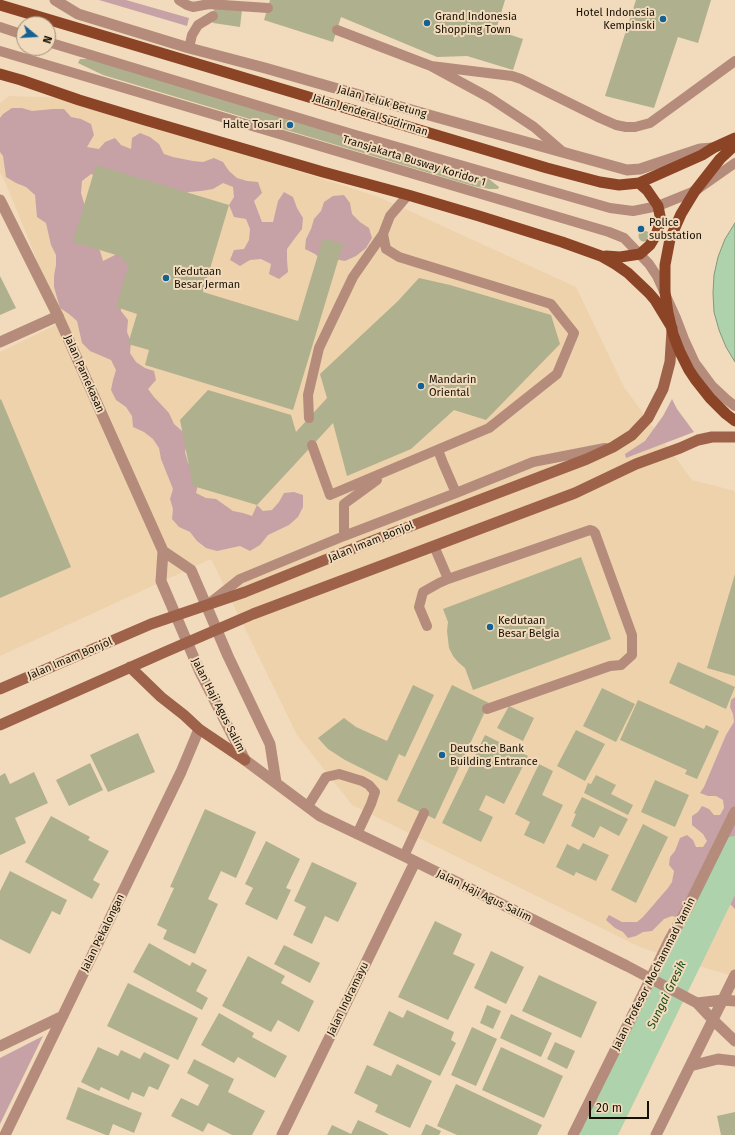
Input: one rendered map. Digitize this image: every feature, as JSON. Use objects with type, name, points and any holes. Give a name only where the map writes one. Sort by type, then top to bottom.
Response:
[{"type":"main road","name":"Jalan Jenderal Sudirman","points":[[0,5],[547,168],[600,182],[619,185],[639,183],[702,155],[735,138]]},
{"type":"main road","points":[[0,74],[145,120],[408,195],[562,242],[602,256],[628,273],[649,293],[672,328]]},
{"type":"main road","points":[[735,145],[720,159],[681,214],[670,239],[665,265],[664,292],[668,313],[680,352],[695,379],[710,398],[735,421]]},
{"type":"main road","points":[[602,256],[620,258],[640,254],[650,245],[656,235],[660,216],[658,206],[647,190],[639,183]]},
{"type":"main road","name":"Jalan Imam Bonjol","points":[[0,689],[151,624],[245,592],[382,537],[587,459],[613,447],[632,435],[648,418],[663,389],[670,362],[672,328]]},
{"type":"main road","points":[[0,726],[130,667],[254,614],[575,493],[636,464],[692,442],[712,438],[735,437]]},
{"type":"main road","points":[[130,667],[161,697],[199,729],[245,760]]},
{"type":"street","name":"Jalan Teluk Betung","points":[[55,0],[78,14],[189,48],[627,170],[640,169],[700,149],[713,148]]},
{"type":"street","name":"Jalan Pamekasan","points":[[0,200],[58,316],[163,551],[161,582],[176,616]]},
{"type":"street","points":[[0,342],[58,316]]},
{"type":"street","points":[[163,551],[191,570],[270,744],[276,782]]},
{"type":"street","name":"Jalan Haji Agus Salim","points":[[176,616],[200,672],[245,760],[320,816],[655,980],[694,1001],[735,1041]]},
{"type":"street","name":"Jalan Pekalongan","points":[[5,1135],[181,772],[199,729]]},
{"type":"street","name":"Jalan Profesor Mochammad Yamin","points":[[573,1135],[655,980],[670,939],[688,909],[735,812]]},
{"type":"street","name":"Jalan Indramayu","points":[[282,1135],[415,862]]},
{"type":"street","points":[[656,1135],[735,975]]},
{"type":"street","points":[[694,1001],[735,1001]]},
{"type":"street","points":[[0,1046],[63,1016]]},
{"type":"street","points":[[690,1066],[718,1060],[735,1061]]},
{"type":"lane","points":[[179,0],[193,7],[209,4],[268,8],[242,14]]},
{"type":"lane","points":[[189,48],[194,30],[198,25],[214,16]]},
{"type":"lane","points":[[0,28],[16,32]]},
{"type":"lane","points":[[337,30],[431,66],[490,98],[534,127],[563,152]]},
{"type":"lane","name":"Transjakarta Busway Koridor 1","points":[[56,44],[346,132],[610,208],[633,211],[658,206],[696,191],[735,163]]},
{"type":"lane","name":"Transjakarta Busway Koridor 1","points":[[0,51],[609,232],[624,238],[649,264],[657,276],[696,363],[712,386],[735,406]]},
{"type":"lane","points":[[431,66],[512,76],[522,79],[578,108],[616,125],[634,127],[650,123],[735,61]]},
{"type":"lane","points":[[309,418],[308,395],[319,348],[353,277],[383,234],[390,216],[408,195]]},
{"type":"lane","points":[[312,445],[330,495],[438,450],[489,428],[557,374],[574,333],[551,304],[399,257],[386,250],[383,234]]},
{"type":"lane","points":[[206,605],[240,579],[344,536],[533,462],[613,447]]},
{"type":"lane","points":[[438,450],[456,493]]},
{"type":"lane","points":[[344,536],[344,504],[386,472]]},
{"type":"lane","points":[[427,626],[418,607],[423,592],[447,577],[590,530],[594,533],[632,635],[632,654],[621,665],[610,666],[487,709]]},
{"type":"lane","points":[[434,546],[447,577]]},
{"type":"lane","points":[[308,806],[326,777],[339,774],[362,781],[369,785],[375,792],[357,834]]},
{"type":"lane","points":[[404,856],[424,813]]},
{"type":"shaded area","points":[[99,0],[126,0],[189,18],[187,26]]},
{"type":"shaded area","points":[[9,96],[69,98],[379,197],[576,287],[624,387],[692,480],[735,491],[735,977],[642,948],[352,805],[297,735],[211,559],[0,656],[0,352],[62,322],[0,172],[0,103]]},
{"type":"shaded area","points":[[12,108],[22,108],[32,111],[64,109],[71,117],[81,119],[91,124],[94,135],[87,147],[99,149],[105,142],[115,138],[121,145],[131,149],[132,138],[140,133],[150,137],[159,144],[164,154],[193,161],[203,162],[214,158],[223,162],[229,171],[237,178],[258,182],[262,193],[254,201],[262,222],[273,222],[278,201],[284,192],[293,197],[303,218],[302,229],[287,249],[288,272],[279,279],[269,274],[271,264],[261,259],[250,260],[240,266],[230,260],[234,250],[244,249],[249,240],[250,229],[246,219],[234,217],[229,205],[234,197],[233,187],[223,183],[213,189],[189,192],[166,199],[102,179],[91,174],[82,181],[81,193],[84,203],[90,213],[93,241],[100,251],[103,261],[123,250],[135,249],[120,300],[121,311],[128,320],[127,332],[131,342],[130,353],[136,362],[145,368],[154,371],[156,380],[148,389],[169,413],[174,424],[182,431],[188,440],[185,452],[188,463],[197,469],[199,481],[196,493],[206,498],[216,499],[233,511],[252,516],[257,505],[263,511],[272,510],[284,493],[294,492],[303,495],[303,507],[298,517],[289,525],[268,535],[260,545],[250,551],[240,546],[217,551],[206,548],[197,541],[190,532],[179,527],[172,519],[173,509],[170,499],[173,489],[161,459],[159,448],[153,439],[144,432],[133,427],[132,416],[126,407],[116,400],[111,390],[116,370],[111,360],[90,351],[82,343],[77,321],[60,308],[54,287],[56,255],[51,245],[46,223],[37,217],[35,195],[26,187],[6,177],[3,156],[0,152],[0,118]]},
{"type":"shaded area","points":[[344,195],[350,203],[352,214],[369,228],[372,238],[366,248],[356,256],[345,261],[334,259],[323,261],[315,254],[305,249],[306,239],[314,219],[321,211],[324,202],[333,196]]},
{"type":"shaded area","points":[[735,223],[735,362],[726,347],[719,330],[714,312],[713,293],[714,275],[718,257],[725,239]]},
{"type":"shaded area","points":[[672,399],[677,409],[694,432],[626,458],[625,454],[645,441],[663,416]]},
{"type":"shaded area","points":[[735,697],[735,852],[727,866],[720,871],[717,879],[715,894],[710,901],[708,910],[709,925],[696,937],[686,951],[677,952],[670,947],[679,918],[672,916],[664,919],[652,931],[643,932],[628,938],[623,932],[615,928],[606,920],[609,915],[622,922],[637,922],[643,917],[672,882],[674,871],[669,865],[670,857],[675,851],[680,838],[687,835],[693,840],[696,847],[703,847],[707,841],[703,834],[692,825],[692,816],[698,812],[702,806],[709,809],[714,815],[720,815],[724,808],[723,800],[716,796],[708,796],[700,793],[726,735],[734,722],[730,707],[731,700]]},
{"type":"shaded area","points":[[735,876],[735,909],[729,903],[728,896],[731,881]]},
{"type":"shaded area","points":[[43,1036],[0,1124],[0,1058]]},
{"type":"building","name":"Grand Indonesia Shopping Town","points":[[270,0],[505,0],[496,30],[523,39],[513,70],[467,56],[437,57],[341,17],[333,42],[264,20]]},
{"type":"building","name":"Hotel Indonesia Kempinski","points":[[636,0],[711,0],[698,43],[678,37],[654,108],[605,96]]},
{"type":"building","points":[[214,7],[242,10],[240,27],[213,23]]},
{"type":"building","name":"Halte Tosari","points":[[80,59],[92,59],[477,174],[489,179],[499,187],[498,189],[489,189],[473,186],[103,75],[78,63]]},
{"type":"building","name":"Kedutaan Besar Jerman","points":[[96,165],[229,205],[203,292],[298,321],[323,238],[343,244],[293,410],[145,365],[149,350],[128,344],[137,314],[116,307],[129,264],[122,261],[123,257],[73,242]]},
{"type":"building","points":[[644,230],[648,232],[650,236],[648,240],[644,242],[640,240],[638,236],[640,232]]},
{"type":"building","points":[[0,276],[16,308],[0,315]]},
{"type":"building","name":"Mandarin Oriental","points":[[419,278],[450,285],[551,315],[560,344],[486,420],[454,410],[411,449],[347,476],[333,423],[257,505],[193,486],[180,420],[208,390],[291,415],[296,432],[327,398],[320,374],[398,301]]},
{"type":"building","points":[[1,399],[71,567],[0,598],[0,400]]},
{"type":"building","points":[[581,557],[611,639],[473,690],[465,668],[453,656],[449,648],[447,631],[448,622],[443,609]]},
{"type":"building","points":[[735,574],[735,676],[707,668]]},
{"type":"building","points":[[678,662],[735,687],[726,709],[669,683]]},
{"type":"building","points":[[413,685],[434,695],[405,757],[399,754],[387,781],[345,760],[328,749],[318,738],[344,718],[356,727],[387,741]]},
{"type":"building","name":"Deutsche Bank Building Entrance","points":[[452,685],[489,703],[435,819],[397,801]]},
{"type":"building","points":[[602,688],[635,704],[616,742],[583,726]]},
{"type":"building","points":[[638,700],[704,729],[706,725],[719,731],[697,779],[685,774],[687,770],[620,740]]},
{"type":"building","points":[[509,706],[534,718],[523,741],[497,728]]},
{"type":"building","points":[[576,730],[605,744],[585,781],[557,766]]},
{"type":"building","points":[[138,733],[155,772],[108,792],[90,755]]},
{"type":"building","points":[[485,735],[528,756],[504,804],[486,795],[479,810],[493,817],[481,842],[442,823]]},
{"type":"building","points":[[90,763],[103,790],[69,806],[56,780]]},
{"type":"building","points":[[539,764],[553,771],[542,795],[563,805],[544,844],[524,835],[530,822],[515,814]]},
{"type":"building","points":[[34,772],[48,803],[15,818],[26,843],[0,855],[0,776],[5,773],[10,784]]},
{"type":"building","points":[[596,775],[616,785],[611,794],[633,805],[628,815],[584,793],[588,783],[591,784]]},
{"type":"building","points":[[655,780],[689,795],[675,827],[641,812]]},
{"type":"building","points":[[582,797],[628,819],[619,836],[600,826],[594,838],[571,826],[576,814],[574,813]]},
{"type":"building","points":[[205,809],[256,832],[236,878],[221,871],[208,899],[218,904],[195,954],[163,939],[167,930],[157,925],[174,888],[170,887]]},
{"type":"building","points":[[51,816],[90,837],[88,840],[109,851],[93,880],[100,884],[92,899],[25,862]]},
{"type":"building","points":[[643,824],[668,837],[636,903],[611,890]]},
{"type":"building","points":[[266,841],[300,859],[286,888],[291,890],[277,920],[245,904],[253,888],[245,884]]},
{"type":"building","points":[[583,843],[609,855],[596,881],[576,872],[574,876],[556,867],[567,844],[579,850]]},
{"type":"building","points":[[312,862],[357,883],[338,922],[325,916],[312,944],[293,935],[306,907],[294,901]]},
{"type":"building","points":[[10,871],[67,900],[60,915],[52,911],[30,954],[0,939],[0,891]]},
{"type":"building","points":[[435,921],[462,934],[453,954],[475,964],[448,1020],[398,997]]},
{"type":"building","points":[[149,943],[190,966],[192,962],[207,970],[196,991],[208,998],[202,1010],[133,972]]},
{"type":"building","points":[[284,945],[320,963],[310,983],[274,964]]},
{"type":"building","points":[[491,951],[524,967],[506,1004],[474,988]]},
{"type":"building","points":[[248,956],[285,976],[281,983],[314,1001],[299,1032],[278,1020],[271,1032],[222,1006]]},
{"type":"building","points":[[539,975],[597,1002],[581,1038],[522,1011]]},
{"type":"building","points":[[128,983],[198,1018],[178,1060],[107,1026]]},
{"type":"building","points":[[487,1005],[501,1011],[493,1029],[480,1023]]},
{"type":"building","points":[[407,1010],[454,1032],[451,1040],[456,1043],[440,1076],[373,1045],[389,1011],[403,1018]]},
{"type":"building","points":[[219,1013],[254,1033],[252,1037],[287,1056],[275,1078],[238,1057],[234,1063],[201,1045]]},
{"type":"building","points":[[511,1014],[552,1033],[541,1057],[500,1038]]},
{"type":"building","points":[[472,1027],[497,1039],[476,1086],[451,1075]]},
{"type":"building","points":[[555,1042],[575,1051],[567,1069],[547,1059]]},
{"type":"building","points":[[98,1047],[118,1056],[121,1050],[140,1059],[144,1052],[170,1065],[158,1090],[149,1086],[144,1097],[132,1092],[129,1100],[101,1087],[99,1091],[81,1082]]},
{"type":"building","points":[[501,1047],[563,1076],[544,1118],[482,1090]]},
{"type":"building","points":[[194,1059],[234,1079],[228,1092],[265,1111],[252,1135],[232,1135],[208,1123],[203,1132],[171,1116],[181,1098],[198,1106],[209,1085],[187,1073]]},
{"type":"building","points":[[397,1064],[432,1081],[410,1128],[375,1112],[378,1105],[354,1093],[367,1065],[391,1076]]},
{"type":"building","points":[[456,1084],[542,1125],[537,1135],[457,1135],[437,1126]]},
{"type":"building","points":[[78,1087],[142,1113],[134,1133],[113,1124],[109,1135],[106,1135],[66,1119]]},
{"type":"building","points":[[735,1112],[735,1135],[721,1135],[717,1116]]},
{"type":"building","points":[[358,1120],[389,1135],[327,1135],[332,1125],[351,1134]]},
{"type":"building","points":[[426,1124],[441,1131],[439,1135],[421,1135]]},
{"type":"waterway","name":"Sungai Gresik","points":[[598,1135],[735,854]]},
{"type":"place","name":"Hotel Indonesia Kempinski","points":[[663,19]]},
{"type":"place","name":"Grand Indonesia Shopping Town","points":[[427,23]]},
{"type":"place","name":"Halte Tosari","points":[[290,125]]},
{"type":"place","name":"Police substation","points":[[641,229]]},
{"type":"place","name":"Kedutaan Besar Jerman","points":[[166,278]]},
{"type":"place","name":"Mandarin Oriental","points":[[421,386]]},
{"type":"place","name":"Kedutaan Besar Belgia","points":[[490,627]]},
{"type":"place","name":"Deutsche Bank Building Entrance","points":[[442,755]]}]
